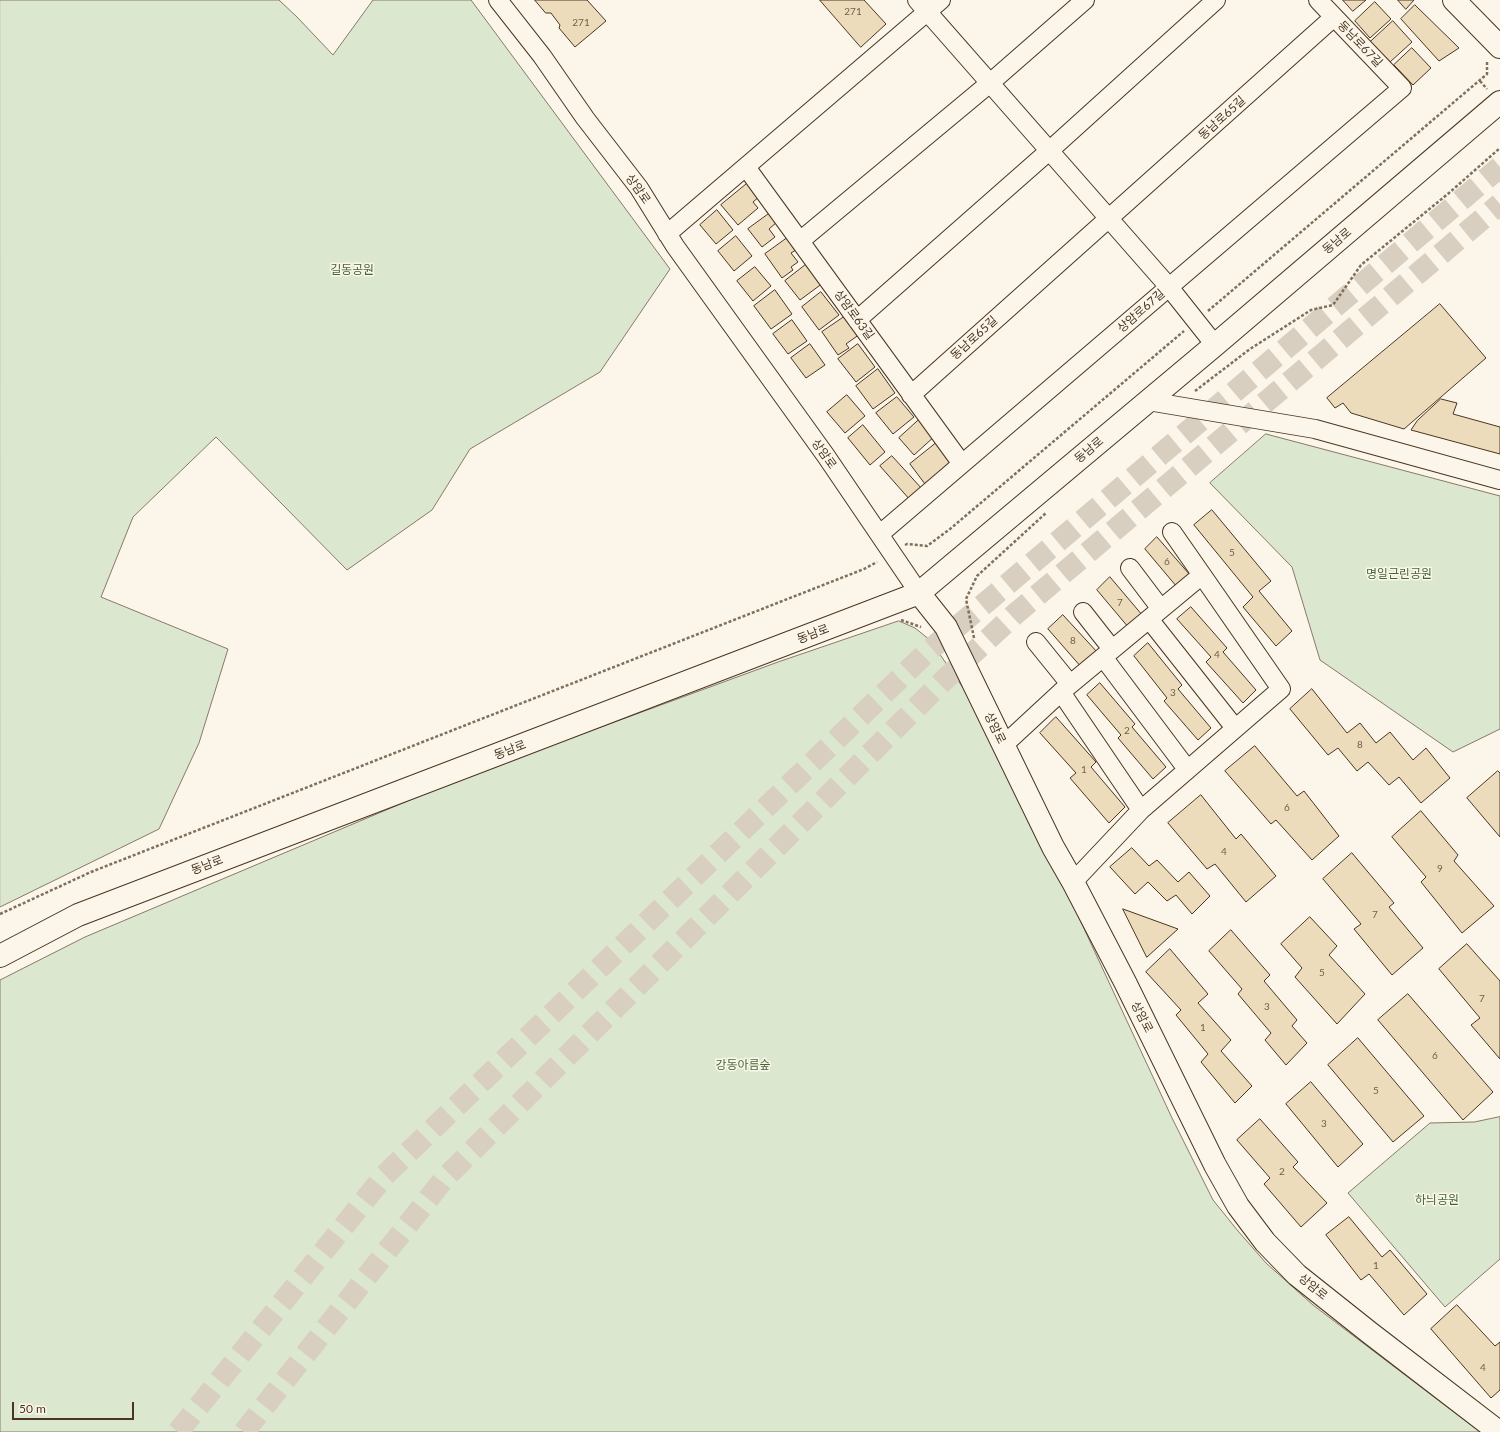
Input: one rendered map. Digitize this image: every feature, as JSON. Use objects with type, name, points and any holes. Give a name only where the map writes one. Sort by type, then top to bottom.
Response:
[{"type":"main road","points":[[1454,0],[1494,53]]},
{"type":"main road","name":"동남로","points":[[0,956],[78,915],[919,593],[1215,345],[1500,102]]},
{"type":"main road","name":"상암로","points":[[919,593],[946,627],[1053,847],[1073,882],[1215,1165],[1238,1206],[1265,1242],[1297,1275],[1499,1432]]},
{"type":"street","name":"상암로","points":[[498,0],[542,56],[585,118],[639,188],[667,234],[880,534],[900,548],[919,593]]},
{"type":"street","points":[[667,234],[746,167],[922,6],[941,0]]},
{"type":"street","points":[[800,241],[990,83],[1085,0]]},
{"type":"street","points":[[857,320],[1049,151],[1216,0]]},
{"type":"street","name":"동남로67길","points":[[1318,0],[1402,88]]},
{"type":"street","points":[[922,6],[1169,287],[1215,345]]},
{"type":"street","name":"동남로65길","points":[[911,394],[1109,219],[1334,16]]},
{"type":"street","name":"상암로67길","points":[[880,534],[1402,88]]},
{"type":"street","name":"상암로63길","points":[[746,167],[962,464]]},
{"type":"street","points":[[1148,401],[1315,429],[1500,480]]},
{"type":"street","points":[[1073,882],[1141,810],[1281,689],[1172,532]]},
{"type":"street","points":[[1130,568],[1155,614],[1235,728]]},
{"type":"street","points":[[1007,742],[1065,688],[1202,575]]},
{"type":"street","points":[[1083,612],[1108,653],[1188,769]]},
{"type":"street","points":[[1036,642],[1141,810]]},
{"type":"path","points":[[0,914],[91,872],[864,569],[900,548],[927,546],[950,529],[1487,74],[1494,53]]},
{"type":"path","points":[[1176,406],[1250,349],[1311,310],[1333,305],[1362,266],[1500,148]]},
{"type":"path","points":[[975,646],[966,599],[977,576],[1052,508]]},
{"type":"path","points":[[900,619],[926,628]]},
{"type":"green space","name":"길동공원","points":[[0,0],[279,0],[333,55],[373,0],[471,0],[670,269],[600,372],[470,449],[432,510],[347,570],[216,437],[133,517],[101,597],[228,649],[199,743],[159,829],[0,907]]},
{"type":"green space","name":"명일근린공원","points":[[1266,434],[1500,496],[1500,729],[1453,752],[1320,660],[1292,567],[1210,483]]},
{"type":"green space","name":"강동아름숲","points":[[899,621],[915,628],[930,640],[968,695],[1048,851],[1172,1118],[1213,1200],[1266,1263],[1313,1305],[1480,1432],[0,1432],[0,980],[85,937],[462,778],[778,662]]},
{"type":"green space","name":"하늬공원","points":[[1500,1117],[1500,1259],[1445,1307],[1348,1193],[1430,1123],[1474,1122]]},
{"type":"building","points":[[535,0],[587,0],[606,21],[575,47],[559,28],[560,25],[551,13],[546,13]]},
{"type":"building","points":[[820,0],[864,0],[886,24],[861,47]]},
{"type":"building","points":[[1343,0],[1366,0],[1353,11]]},
{"type":"building","points":[[1398,0],[1414,0],[1406,9]]},
{"type":"building","points":[[1375,2],[1391,19],[1370,38],[1355,21]]},
{"type":"building","points":[[1415,5],[1459,48],[1439,61],[1401,19]]},
{"type":"building","points":[[1393,21],[1412,42],[1390,62],[1385,57],[1381,61],[1367,45]]},
{"type":"building","points":[[1412,48],[1431,68],[1413,85],[1394,65]]},
{"type":"building","points":[[749,182],[760,196],[753,202],[758,208],[738,225],[721,205]]},
{"type":"building","points":[[717,210],[733,230],[716,244],[700,225]]},
{"type":"building","points":[[770,213],[777,222],[769,229],[775,237],[762,247],[748,229]]},
{"type":"building","points":[[736,236],[752,256],[734,271],[718,251]]},
{"type":"building","points":[[790,236],[799,248],[791,253],[798,262],[791,267],[793,270],[782,278],[765,254]]},
{"type":"building","points":[[808,263],[823,283],[800,300],[785,281]]},
{"type":"building","points":[[755,267],[771,286],[753,301],[737,281]]},
{"type":"building","points":[[775,290],[792,314],[771,329],[754,306]]},
{"type":"building","points":[[821,292],[839,315],[819,330],[802,307]]},
{"type":"building","points":[[1440,304],[1486,358],[1404,429],[1351,413],[1343,403],[1335,408],[1327,398]]},
{"type":"building","points":[[847,315],[860,334],[846,344],[849,348],[838,355],[822,332]]},
{"type":"building","points":[[792,320],[807,341],[788,354],[773,334]]},
{"type":"building","points":[[810,344],[825,365],[806,378],[791,358]]},
{"type":"building","points":[[858,344],[875,367],[856,382],[838,359]]},
{"type":"building","points":[[878,369],[895,393],[873,409],[856,386]]},
{"type":"building","points":[[847,395],[865,416],[845,433],[827,412]]},
{"type":"building","points":[[897,397],[914,417],[893,434],[876,413]]},
{"type":"building","points":[[1441,399],[1457,403],[1453,414],[1500,427],[1500,454],[1411,430],[1417,421]]},
{"type":"building","points":[[921,418],[936,435],[914,455],[899,438]]},
{"type":"building","points":[[863,425],[885,452],[870,465],[848,438]]},
{"type":"building","points":[[940,440],[955,460],[925,484],[910,464]]},
{"type":"building","points":[[892,456],[923,490],[911,501],[880,466]]},
{"type":"building","points":[[1212,510],[1271,581],[1259,591],[1292,631],[1276,646],[1243,607],[1253,597],[1194,525]]},
{"type":"building","points":[[1157,537],[1190,575],[1177,587],[1145,549]]},
{"type":"building","points":[[1110,577],[1143,616],[1129,628],[1097,590]]},
{"type":"building","points":[[1191,607],[1227,648],[1223,652],[1256,690],[1243,703],[1206,662],[1211,657],[1177,619]]},
{"type":"building","points":[[1063,615],[1098,653],[1082,668],[1048,629]]},
{"type":"building","points":[[1148,643],[1182,685],[1178,689],[1211,728],[1198,740],[1164,701],[1167,698],[1134,656]]},
{"type":"building","points":[[1100,683],[1135,724],[1132,727],[1166,767],[1153,779],[1118,738],[1121,735],[1087,695]]},
{"type":"building","points":[[1312,689],[1347,733],[1360,723],[1376,743],[1390,732],[1413,760],[1426,748],[1450,778],[1421,803],[1399,777],[1389,785],[1368,762],[1357,771],[1338,748],[1328,755],[1290,709]]},
{"type":"building","points":[[1056,717],[1096,762],[1091,767],[1125,807],[1109,823],[1070,778],[1076,773],[1040,733]]},
{"type":"building","points":[[1255,746],[1297,796],[1304,791],[1339,836],[1312,860],[1276,820],[1271,824],[1225,771]]},
{"type":"building","points":[[1498,771],[1500,773],[1500,837],[1467,798]]},
{"type":"building","points":[[1201,795],[1236,839],[1241,834],[1276,876],[1246,902],[1215,864],[1207,869],[1168,823]]},
{"type":"building","points":[[1421,811],[1458,855],[1454,861],[1494,906],[1462,933],[1421,882],[1426,877],[1392,837]]},
{"type":"building","points":[[1132,848],[1149,866],[1157,860],[1178,882],[1189,872],[1210,896],[1192,914],[1176,895],[1167,901],[1148,882],[1135,894],[1110,867]]},
{"type":"building","points":[[1352,853],[1394,903],[1389,907],[1423,948],[1392,975],[1354,929],[1361,924],[1323,879]]},
{"type":"building","points":[[1123,909],[1178,929],[1147,957]]},
{"type":"building","points":[[1310,917],[1337,946],[1329,955],[1365,994],[1337,1024],[1295,977],[1302,968],[1281,944]]},
{"type":"building","points":[[1231,930],[1270,975],[1264,981],[1297,1020],[1292,1026],[1307,1043],[1286,1065],[1265,1040],[1271,1033],[1238,994],[1242,989],[1209,951]]},
{"type":"building","points":[[1467,944],[1500,981],[1500,1059],[1471,1025],[1480,1018],[1439,969]]},
{"type":"building","points":[[1170,949],[1208,994],[1198,1003],[1231,1040],[1221,1051],[1252,1086],[1235,1103],[1201,1062],[1208,1054],[1176,1015],[1181,1010],[1146,972]]},
{"type":"building","points":[[1408,994],[1493,1092],[1463,1120],[1378,1020]]},
{"type":"building","points":[[1358,1038],[1424,1116],[1393,1142],[1328,1065]]},
{"type":"building","points":[[1311,1082],[1363,1144],[1338,1167],[1286,1104]]},
{"type":"building","points":[[1260,1119],[1298,1162],[1293,1167],[1327,1203],[1301,1227],[1264,1184],[1270,1178],[1237,1140]]},
{"type":"building","points":[[1349,1217],[1382,1257],[1390,1250],[1427,1294],[1404,1315],[1369,1274],[1361,1280],[1326,1235]]},
{"type":"building","points":[[1457,1305],[1495,1346],[1500,1342],[1500,1390],[1491,1398],[1431,1329]]},
{"type":"tunnel","points":[[178,1432],[385,1175],[925,654],[1500,167]]},
{"type":"tunnel","points":[[244,1432],[444,1179],[940,684],[1014,615],[1500,204]]}]
